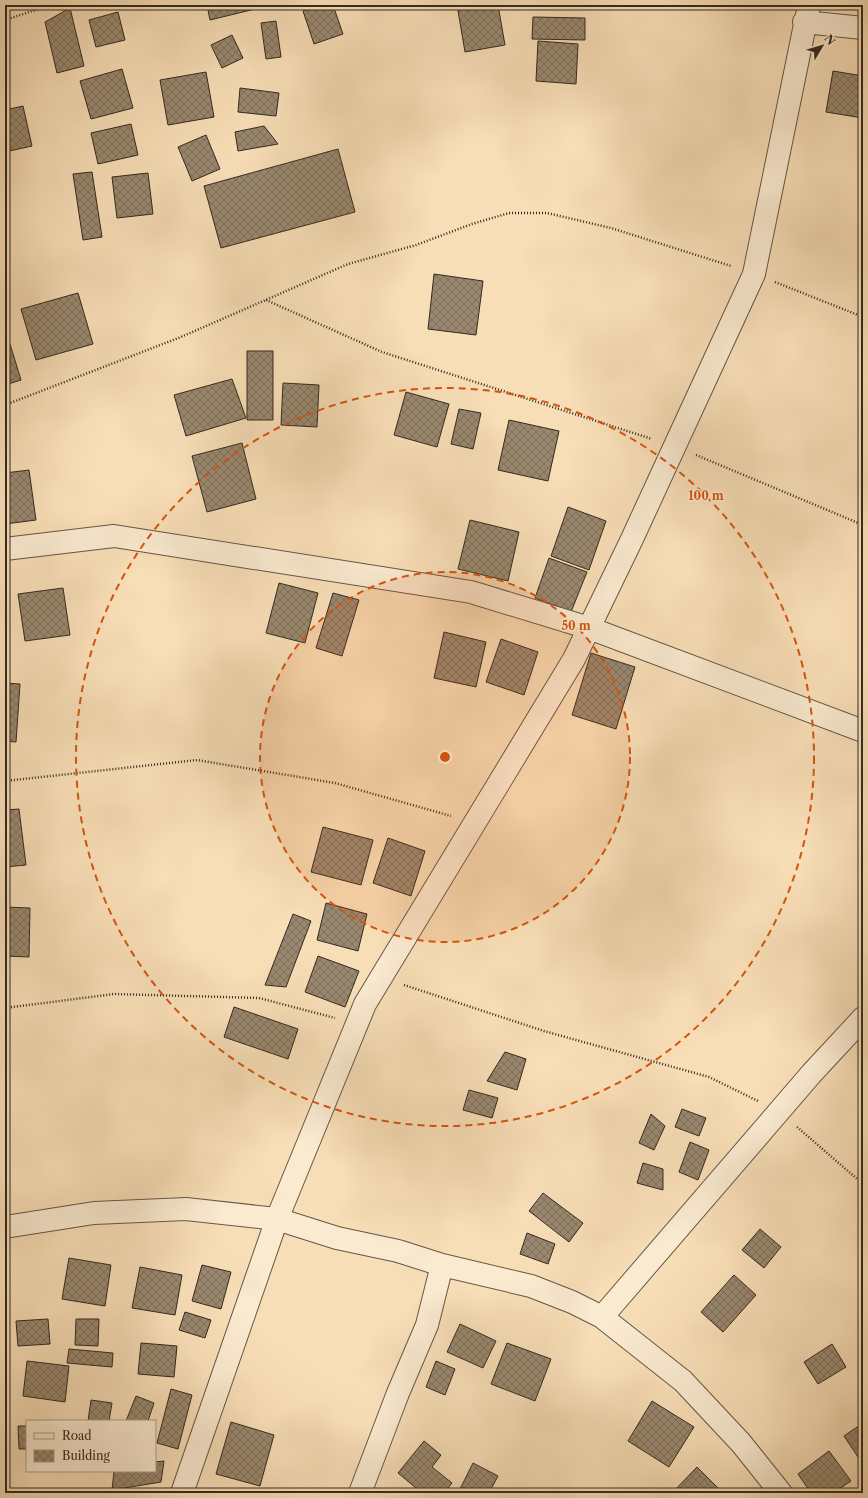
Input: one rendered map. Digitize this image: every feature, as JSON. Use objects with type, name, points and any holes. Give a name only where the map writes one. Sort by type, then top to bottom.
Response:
[{"type":"street","points":[[182,1493],[277,1219],[365,1004],[574,659],[675,446],[754,274],[806,14],[863,28]]},
{"type":"street","points":[[5,549],[114,536],[471,592],[589,628],[863,731]]},
{"type":"street","points":[[602,1316],[778,1112],[863,1018]]},
{"type":"street","points":[[5,1226],[94,1213],[186,1209],[277,1219],[337,1238],[398,1251],[442,1265],[531,1286],[572,1302],[602,1316],[683,1381],[741,1444],[782,1493]]},
{"type":"street","points":[[360,1493],[398,1393],[427,1325],[442,1265]]},
{"type":"path","points":[[5,20],[51,5]]},
{"type":"path","points":[[5,405],[181,337],[348,264],[416,245],[472,224],[509,213],[547,213],[604,227],[754,274],[863,317]]},
{"type":"path","points":[[266,300],[382,352],[675,446],[863,525]]},
{"type":"path","points":[[5,781],[197,760],[335,783],[475,822]]},
{"type":"path","points":[[381,977],[544,1031],[710,1077],[778,1112],[863,1184]]},
{"type":"path","points":[[5,1008],[114,994],[259,998],[357,1024]]},
{"type":"building","points":[[207,5],[254,5],[255,9],[210,20]]},
{"type":"building","points":[[322,5],[333,5],[343,34],[314,44],[303,11]]},
{"type":"building","points":[[457,5],[498,5],[505,45],[465,52]]},
{"type":"building","points":[[70,8],[84,66],[57,73],[45,22]]},
{"type":"building","points":[[118,12],[125,40],[96,47],[89,20]]},
{"type":"building","points":[[533,17],[585,18],[585,40],[532,39]]},
{"type":"building","points":[[276,21],[281,57],[266,59],[261,23]]},
{"type":"building","points":[[232,35],[243,58],[222,68],[211,45]]},
{"type":"building","points":[[538,41],[578,44],[576,84],[536,81]]},
{"type":"building","points":[[122,69],[133,108],[91,119],[80,81]]},
{"type":"building","points":[[833,71],[863,76],[863,118],[826,112]]},
{"type":"building","points":[[206,72],[214,117],[168,125],[160,80]]},
{"type":"building","points":[[240,88],[279,93],[276,116],[238,112]]},
{"type":"building","points":[[23,106],[32,146],[5,152],[5,110]]},
{"type":"building","points":[[131,124],[138,155],[98,164],[91,133]]},
{"type":"building","points":[[264,126],[278,144],[238,151],[235,132]]},
{"type":"building","points":[[206,135],[220,169],[192,181],[178,147]]},
{"type":"building","points":[[338,149],[355,212],[221,248],[204,186]]},
{"type":"building","points":[[92,172],[102,237],[83,240],[73,174]]},
{"type":"building","points":[[148,173],[153,214],[117,218],[112,177]]},
{"type":"building","points":[[434,274],[483,281],[476,335],[428,329]]},
{"type":"building","points":[[78,293],[93,344],[36,360],[21,309]]},
{"type":"building","points":[[5,306],[8,321],[5,322]]},
{"type":"building","points":[[10,344],[21,380],[5,385],[5,345]]},
{"type":"building","points":[[247,351],[273,351],[273,420],[247,420]]},
{"type":"building","points":[[232,379],[246,418],[186,436],[174,395]]},
{"type":"building","points":[[283,383],[319,385],[317,427],[281,425]]},
{"type":"building","points":[[406,392],[449,404],[437,447],[394,435]]},
{"type":"building","points":[[459,409],[481,413],[473,449],[451,444]]},
{"type":"building","points":[[509,420],[559,431],[548,481],[498,470]]},
{"type":"building","points":[[242,443],[256,499],[207,512],[192,456]]},
{"type":"building","points":[[29,470],[36,520],[5,524],[5,473]]},
{"type":"building","points":[[568,507],[606,521],[589,570],[551,556]]},
{"type":"building","points":[[470,520],[519,532],[508,581],[458,569]]},
{"type":"building","points":[[549,558],[587,572],[571,612],[535,598]]},
{"type":"building","points":[[279,583],[318,593],[305,643],[266,633]]},
{"type":"building","points":[[63,588],[70,635],[25,641],[18,594]]},
{"type":"building","points":[[333,593],[359,600],[342,656],[316,648]]},
{"type":"building","points":[[444,632],[486,642],[476,687],[434,678]]},
{"type":"building","points":[[501,639],[538,652],[524,695],[486,682]]},
{"type":"building","points":[[591,653],[635,667],[616,729],[572,715]]},
{"type":"building","points":[[5,683],[20,684],[16,742],[5,741]]},
{"type":"building","points":[[19,809],[26,865],[5,867],[5,810]]},
{"type":"building","points":[[323,827],[373,840],[361,885],[311,872]]},
{"type":"building","points":[[388,838],[425,851],[411,896],[373,883]]},
{"type":"building","points":[[326,903],[367,914],[358,951],[317,940]]},
{"type":"building","points":[[5,907],[30,908],[29,957],[5,956]]},
{"type":"building","points":[[293,914],[311,921],[286,987],[265,985]]},
{"type":"building","points":[[318,956],[359,971],[345,1007],[305,992]]},
{"type":"building","points":[[234,1007],[298,1029],[288,1059],[224,1037]]},
{"type":"building","points":[[505,1052],[526,1059],[517,1090],[487,1081]]},
{"type":"building","points":[[469,1090],[498,1098],[492,1118],[463,1110]]},
{"type":"building","points":[[682,1109],[706,1118],[699,1136],[675,1127]]},
{"type":"building","points":[[651,1114],[665,1126],[654,1150],[639,1143]]},
{"type":"building","points":[[690,1142],[709,1150],[698,1180],[679,1172]]},
{"type":"building","points":[[643,1163],[663,1169],[663,1190],[637,1183]]},
{"type":"building","points":[[543,1193],[583,1223],[569,1242],[529,1211]]},
{"type":"building","points":[[760,1229],[781,1247],[764,1268],[742,1250]]},
{"type":"building","points":[[527,1233],[555,1244],[548,1264],[520,1254]]},
{"type":"building","points":[[69,1258],[111,1265],[105,1306],[62,1299]]},
{"type":"building","points":[[202,1265],[231,1272],[221,1309],[192,1301]]},
{"type":"building","points":[[140,1267],[182,1275],[175,1315],[132,1308]]},
{"type":"building","points":[[734,1275],[756,1295],[723,1332],[701,1312]]},
{"type":"building","points":[[185,1312],[211,1320],[205,1338],[179,1330]]},
{"type":"building","points":[[48,1319],[50,1344],[18,1346],[16,1321]]},
{"type":"building","points":[[76,1319],[99,1319],[98,1346],[75,1345]]},
{"type":"building","points":[[460,1324],[496,1341],[483,1368],[447,1352]]},
{"type":"building","points":[[141,1343],[177,1346],[174,1377],[138,1374]]},
{"type":"building","points":[[507,1343],[551,1359],[535,1401],[491,1384]]},
{"type":"building","points":[[832,1344],[846,1367],[818,1384],[804,1362]]},
{"type":"building","points":[[69,1349],[113,1353],[112,1367],[67,1363]]},
{"type":"building","points":[[27,1361],[69,1366],[65,1402],[23,1396]]},
{"type":"building","points":[[436,1361],[455,1369],[445,1395],[426,1387]]},
{"type":"building","points":[[171,1389],[192,1395],[178,1449],[157,1443]]},
{"type":"building","points":[[136,1396],[154,1403],[148,1420],[126,1420]]},
{"type":"building","points":[[91,1400],[112,1403],[109,1420],[88,1420]]},
{"type":"building","points":[[652,1401],[694,1427],[669,1467],[628,1441]]},
{"type":"building","points":[[231,1422],[274,1435],[260,1486],[216,1474]]},
{"type":"building","points":[[863,1423],[863,1458],[860,1460],[844,1436]]},
{"type":"building","points":[[18,1426],[26,1426],[26,1449],[19,1449]]},
{"type":"building","points":[[424,1441],[441,1455],[432,1467],[452,1483],[444,1493],[422,1493],[398,1473]]},
{"type":"building","points":[[829,1451],[851,1481],[833,1493],[811,1493],[798,1474]]},
{"type":"building","points":[[164,1461],[161,1482],[112,1490],[114,1472],[156,1472],[156,1462]]},
{"type":"building","points":[[473,1463],[498,1476],[489,1493],[458,1493]]},
{"type":"building","points":[[697,1467],[723,1493],[672,1493]]}]
